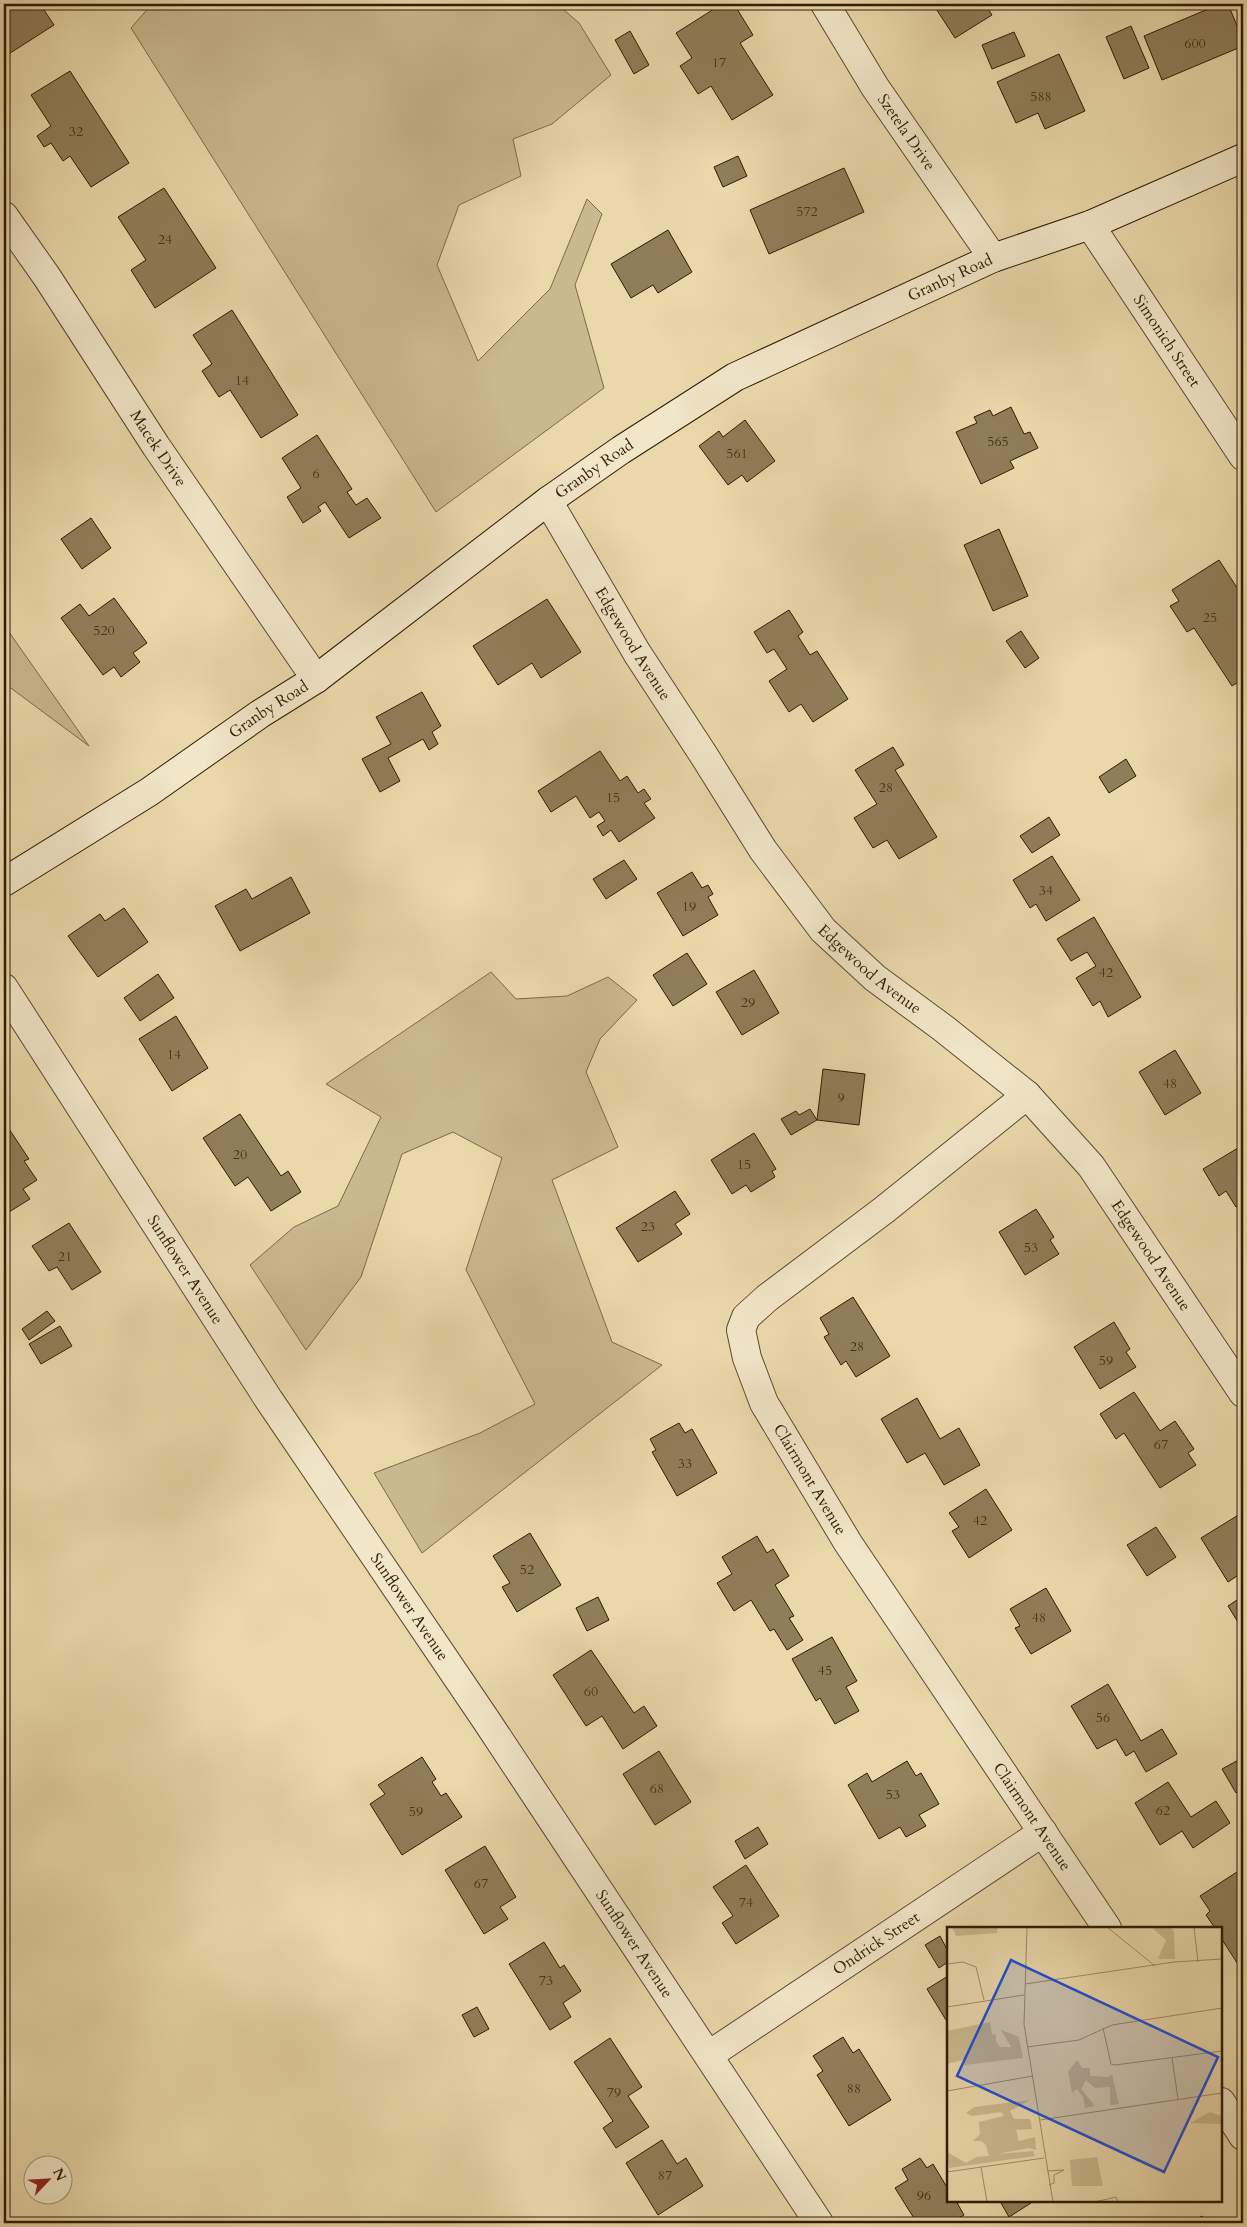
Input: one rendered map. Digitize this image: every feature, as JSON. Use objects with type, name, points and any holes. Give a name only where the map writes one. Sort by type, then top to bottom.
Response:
[{"type":"street","name":"Szetela Drive","points":[[825,4],[875,86],[993,258]]},
{"type":"street","name":"Granby Road","points":[[4,882],[150,792],[260,714],[316,679],[548,501],[621,450],[735,377],[993,258],[1090,225],[1243,158]]},
{"type":"street","name":"Macek Drive","points":[[4,216],[47,277],[156,446],[316,679]]},
{"type":"street","name":"Simonich Street","points":[[1090,225],[1243,456]]},
{"type":"street","name":"Edgewood Avenue","points":[[548,501],[637,653],[763,850],[823,930],[875,978],[943,1028],[1027,1095],[1091,1166],[1243,1393]]},
{"type":"street","name":"Sunflower Avenue","points":[[4,988],[268,1400],[480,1712],[819,2223]]},
{"type":"street","name":"Clairmont Avenue","points":[[1027,1095],[884,1210],[767,1298],[746,1317],[741,1330],[747,1358],[764,1402],[848,1543],[1106,1927]]},
{"type":"street","name":"Ondrick Street","points":[[709,2055],[1043,1832]]},
{"type":"street","points":[[1222,2104],[1243,2136]]},
{"type":"shaded area","points":[[152,4],[557,4],[579,23],[611,75],[552,124],[513,139],[521,176],[459,205],[437,265],[478,361],[550,289],[587,199],[602,214],[575,285],[604,388],[436,512],[131,28]]},
{"type":"shaded area","points":[[4,625],[89,746],[4,683]]},
{"type":"shaded area","points":[[491,972],[516,999],[567,996],[608,977],[637,1000],[600,1039],[586,1072],[618,1147],[552,1180],[612,1342],[662,1365],[422,1553],[374,1473],[480,1433],[535,1404],[466,1270],[502,1158],[453,1132],[402,1154],[361,1277],[306,1350],[250,1265],[294,1227],[338,1206],[381,1117],[326,1084]]},
{"type":"building","points":[[4,4],[40,4],[54,25],[4,57]]},
{"type":"building","points":[[722,4],[734,4],[753,35],[740,43],[773,95],[732,120],[711,86],[698,94],[680,66],[692,58],[676,33]]},
{"type":"building","points":[[933,4],[985,4],[992,15],[955,38]]},
{"type":"building","points":[[1220,4],[1228,4],[1243,40],[1243,46],[1162,80],[1144,36]]},
{"type":"building","points":[[1131,26],[1149,68],[1124,79],[1106,37]]},
{"type":"building","points":[[630,31],[649,65],[634,74],[615,40]]},
{"type":"building","points":[[1014,32],[1025,56],[992,69],[982,45]]},
{"type":"building","points":[[1059,54],[1085,111],[1045,129],[1038,113],[1016,123],[997,82]]},
{"type":"building","points":[[70,71],[129,163],[91,187],[70,156],[63,161],[51,143],[44,147],[37,136],[51,126],[31,95]]},
{"type":"building","points":[[738,156],[747,176],[723,187],[714,167]]},
{"type":"building","points":[[844,168],[864,212],[769,254],[750,210]]},
{"type":"building","points":[[164,188],[216,268],[155,308],[131,270],[146,260],[118,217]]},
{"type":"building","points":[[668,230],[692,272],[658,293],[653,285],[631,298],[611,264]]},
{"type":"building","points":[[232,310],[298,415],[261,438],[230,390],[219,397],[202,371],[212,364],[193,335]]},
{"type":"building","points":[[1011,407],[1024,434],[1030,432],[1038,448],[1010,461],[1014,468],[981,484],[956,432],[977,423],[974,417],[990,410],[993,416]]},
{"type":"building","points":[[745,420],[775,461],[747,482],[742,475],[728,485],[699,446],[719,431],[723,437]]},
{"type":"building","points":[[317,435],[352,489],[347,492],[356,505],[367,498],[381,518],[349,538],[325,502],[318,507],[321,511],[303,523],[287,497],[301,488],[282,458]]},
{"type":"building","points":[[91,518],[111,548],[82,569],[61,539]]},
{"type":"building","points":[[999,529],[1028,596],[993,611],[964,545]]},
{"type":"building","points":[[1219,560],[1243,597],[1243,679],[1232,686],[1194,628],[1187,632],[1170,606],[1179,601],[1172,590]]},
{"type":"building","points":[[114,598],[147,643],[133,653],[140,662],[121,677],[114,667],[103,675],[61,618],[80,604],[89,616]]},
{"type":"building","points":[[547,599],[581,652],[541,678],[532,663],[498,685],[473,646]]},
{"type":"building","points":[[789,610],[803,632],[798,636],[810,655],[817,651],[848,699],[813,722],[801,704],[789,712],[769,681],[787,669],[774,649],[767,653],[754,632]]},
{"type":"building","points":[[1021,631],[1039,658],[1025,668],[1006,641]]},
{"type":"building","points":[[422,692],[441,726],[432,732],[438,744],[429,750],[423,739],[388,758],[400,781],[380,792],[362,759],[391,744],[376,717]]},
{"type":"building","points":[[893,747],[904,765],[895,770],[937,837],[899,859],[887,840],[873,848],[854,818],[877,804],[855,770]]},
{"type":"building","points":[[600,751],[620,781],[627,776],[638,793],[644,789],[651,799],[644,803],[655,818],[619,842],[611,830],[603,836],[597,826],[605,821],[599,812],[590,818],[576,796],[551,812],[538,791]]},
{"type":"building","points":[[1126,759],[1136,776],[1109,793],[1099,777]]},
{"type":"building","points":[[1049,817],[1060,835],[1032,853],[1020,836]]},
{"type":"building","points":[[1052,856],[1080,900],[1046,921],[1036,904],[1030,908],[1013,880]]},
{"type":"building","points":[[624,860],[637,879],[606,899],[593,879]]},
{"type":"building","points":[[692,872],[702,888],[708,885],[713,894],[708,897],[718,915],[683,936],[657,893]]},
{"type":"building","points":[[291,877],[310,913],[240,951],[215,906],[246,889],[252,899]]},
{"type":"building","points":[[124,908],[148,942],[98,977],[68,936],[100,914],[105,921]]},
{"type":"building","points":[[1094,917],[1141,997],[1108,1017],[1100,1001],[1093,1006],[1076,978],[1096,966],[1087,952],[1071,961],[1057,939]]},
{"type":"building","points":[[687,953],[707,984],[673,1006],[653,975]]},
{"type":"building","points":[[754,970],[779,1013],[742,1035],[716,992]]},
{"type":"building","points":[[158,974],[174,998],[140,1021],[124,998]]},
{"type":"building","points":[[176,1016],[208,1068],[172,1091],[139,1039]]},
{"type":"building","points":[[1175,1050],[1201,1093],[1165,1115],[1139,1072]]},
{"type":"building","points":[[823,1069],[865,1074],[859,1125],[817,1120]]},
{"type":"building","points":[[810,1109],[817,1120],[791,1135],[781,1119],[796,1111],[799,1115]]},
{"type":"building","points":[[240,1114],[281,1176],[288,1171],[301,1192],[271,1211],[248,1177],[235,1186],[203,1138]]},
{"type":"building","points":[[7,1126],[29,1159],[24,1161],[37,1180],[23,1189],[30,1199],[9,1212],[4,1204],[4,1128]]},
{"type":"building","points":[[754,1133],[776,1169],[772,1171],[775,1177],[751,1192],[746,1185],[732,1194],[711,1160]]},
{"type":"building","points":[[1243,1145],[1243,1203],[1236,1207],[1226,1191],[1219,1196],[1203,1169]]},
{"type":"building","points":[[675,1191],[690,1214],[675,1224],[682,1234],[638,1262],[616,1228]]},
{"type":"building","points":[[1036,1209],[1054,1237],[1050,1240],[1059,1254],[1025,1275],[999,1232]]},
{"type":"building","points":[[69,1223],[101,1272],[72,1290],[57,1267],[49,1271],[32,1246]]},
{"type":"building","points":[[853,1297],[890,1356],[856,1377],[846,1361],[841,1365],[824,1337],[829,1334],[820,1318]]},
{"type":"building","points":[[47,1311],[55,1321],[29,1340],[22,1329]]},
{"type":"building","points":[[1114,1322],[1130,1349],[1126,1352],[1136,1367],[1100,1389],[1074,1347]]},
{"type":"building","points":[[60,1326],[72,1346],[41,1364],[29,1344]]},
{"type":"building","points":[[1134,1392],[1160,1431],[1175,1421],[1194,1449],[1188,1453],[1196,1465],[1160,1488],[1124,1433],[1116,1439],[1100,1414]]},
{"type":"building","points":[[917,1398],[940,1439],[959,1428],[980,1465],[944,1485],[925,1453],[907,1463],[881,1419]]},
{"type":"building","points":[[679,1423],[685,1433],[692,1429],[717,1473],[677,1496],[652,1452],[656,1450],[650,1439]]},
{"type":"building","points":[[986,1489],[1012,1530],[969,1558],[952,1531],[959,1527],[949,1513]]},
{"type":"building","points":[[1240,1514],[1243,1519],[1243,1572],[1228,1582],[1201,1538]]},
{"type":"building","points":[[1156,1527],[1176,1557],[1147,1576],[1127,1545]]},
{"type":"building","points":[[530,1533],[561,1585],[517,1612],[502,1587],[510,1583],[493,1556]]},
{"type":"building","points":[[757,1536],[767,1553],[773,1549],[789,1576],[775,1585],[794,1616],[789,1618],[803,1640],[787,1650],[774,1629],[770,1631],[751,1600],[734,1611],[717,1583],[732,1574],[722,1557]]},
{"type":"building","points":[[1046,1588],[1071,1631],[1031,1654],[1015,1628],[1020,1626],[1010,1609]]},
{"type":"building","points":[[1243,1596],[1243,1625],[1241,1627],[1228,1606]]},
{"type":"building","points":[[598,1597],[609,1620],[587,1631],[576,1608]]},
{"type":"building","points":[[832,1637],[857,1681],[846,1687],[859,1711],[835,1724],[820,1698],[816,1701],[792,1659]]},
{"type":"building","points":[[591,1650],[634,1713],[644,1706],[657,1726],[623,1749],[602,1716],[586,1726],[553,1675]]},
{"type":"building","points":[[1108,1684],[1141,1741],[1162,1729],[1177,1754],[1146,1772],[1134,1751],[1126,1756],[1116,1739],[1097,1749],[1071,1706]]},
{"type":"building","points":[[659,1751],[691,1802],[655,1825],[623,1774]]},
{"type":"building","points":[[422,1757],[436,1779],[432,1782],[441,1796],[446,1793],[462,1817],[402,1855],[370,1804],[385,1794],[378,1785]]},
{"type":"building","points":[[1242,1758],[1243,1789],[1236,1793],[1222,1769]]},
{"type":"building","points":[[907,1761],[916,1776],[921,1773],[939,1804],[919,1815],[926,1826],[906,1837],[900,1827],[879,1839],[848,1785],[867,1773],[872,1782]]},
{"type":"building","points":[[1168,1782],[1191,1817],[1216,1801],[1230,1823],[1193,1848],[1182,1831],[1160,1845],[1135,1803]]},
{"type":"building","points":[[758,1827],[768,1844],[745,1859],[735,1841]]},
{"type":"building","points":[[485,1846],[516,1897],[500,1907],[508,1919],[484,1934],[445,1870]]},
{"type":"building","points":[[746,1865],[779,1916],[736,1944],[722,1923],[733,1916],[713,1887]]},
{"type":"building","points":[[1243,1868],[1243,1972],[1222,1940],[1222,1927],[1214,1927],[1206,1915],[1210,1911],[1200,1896]]},
{"type":"building","points":[[940,1936],[947,1949],[947,1963],[939,1968],[925,1945]]},
{"type":"building","points":[[544,1942],[560,1968],[564,1965],[581,1991],[563,2003],[571,2017],[550,2030],[509,1964]]},
{"type":"building","points":[[947,1977],[947,2020],[946,2020],[927,1989]]},
{"type":"building","points":[[477,2007],[489,2029],[474,2037],[462,2015]]},
{"type":"building","points":[[843,2037],[853,2053],[859,2049],[891,2100],[849,2126],[817,2075],[823,2071],[813,2056]]},
{"type":"building","points":[[610,2038],[642,2087],[628,2096],[649,2127],[616,2148],[603,2128],[613,2121],[574,2062]]},
{"type":"building","points":[[662,2140],[677,2164],[686,2158],[703,2186],[658,2215],[626,2163]]},
{"type":"building","points":[[920,2158],[927,2168],[933,2164],[947,2187],[947,2202],[957,2202],[964,2215],[950,2223],[917,2223],[895,2188],[908,2180],[902,2169]]},
{"type":"building","points":[[1030,2202],[1031,2203],[1009,2217],[1001,2203]]},
{"type":"building","points":[[1202,2216],[1206,2223],[1191,2223]]}]
